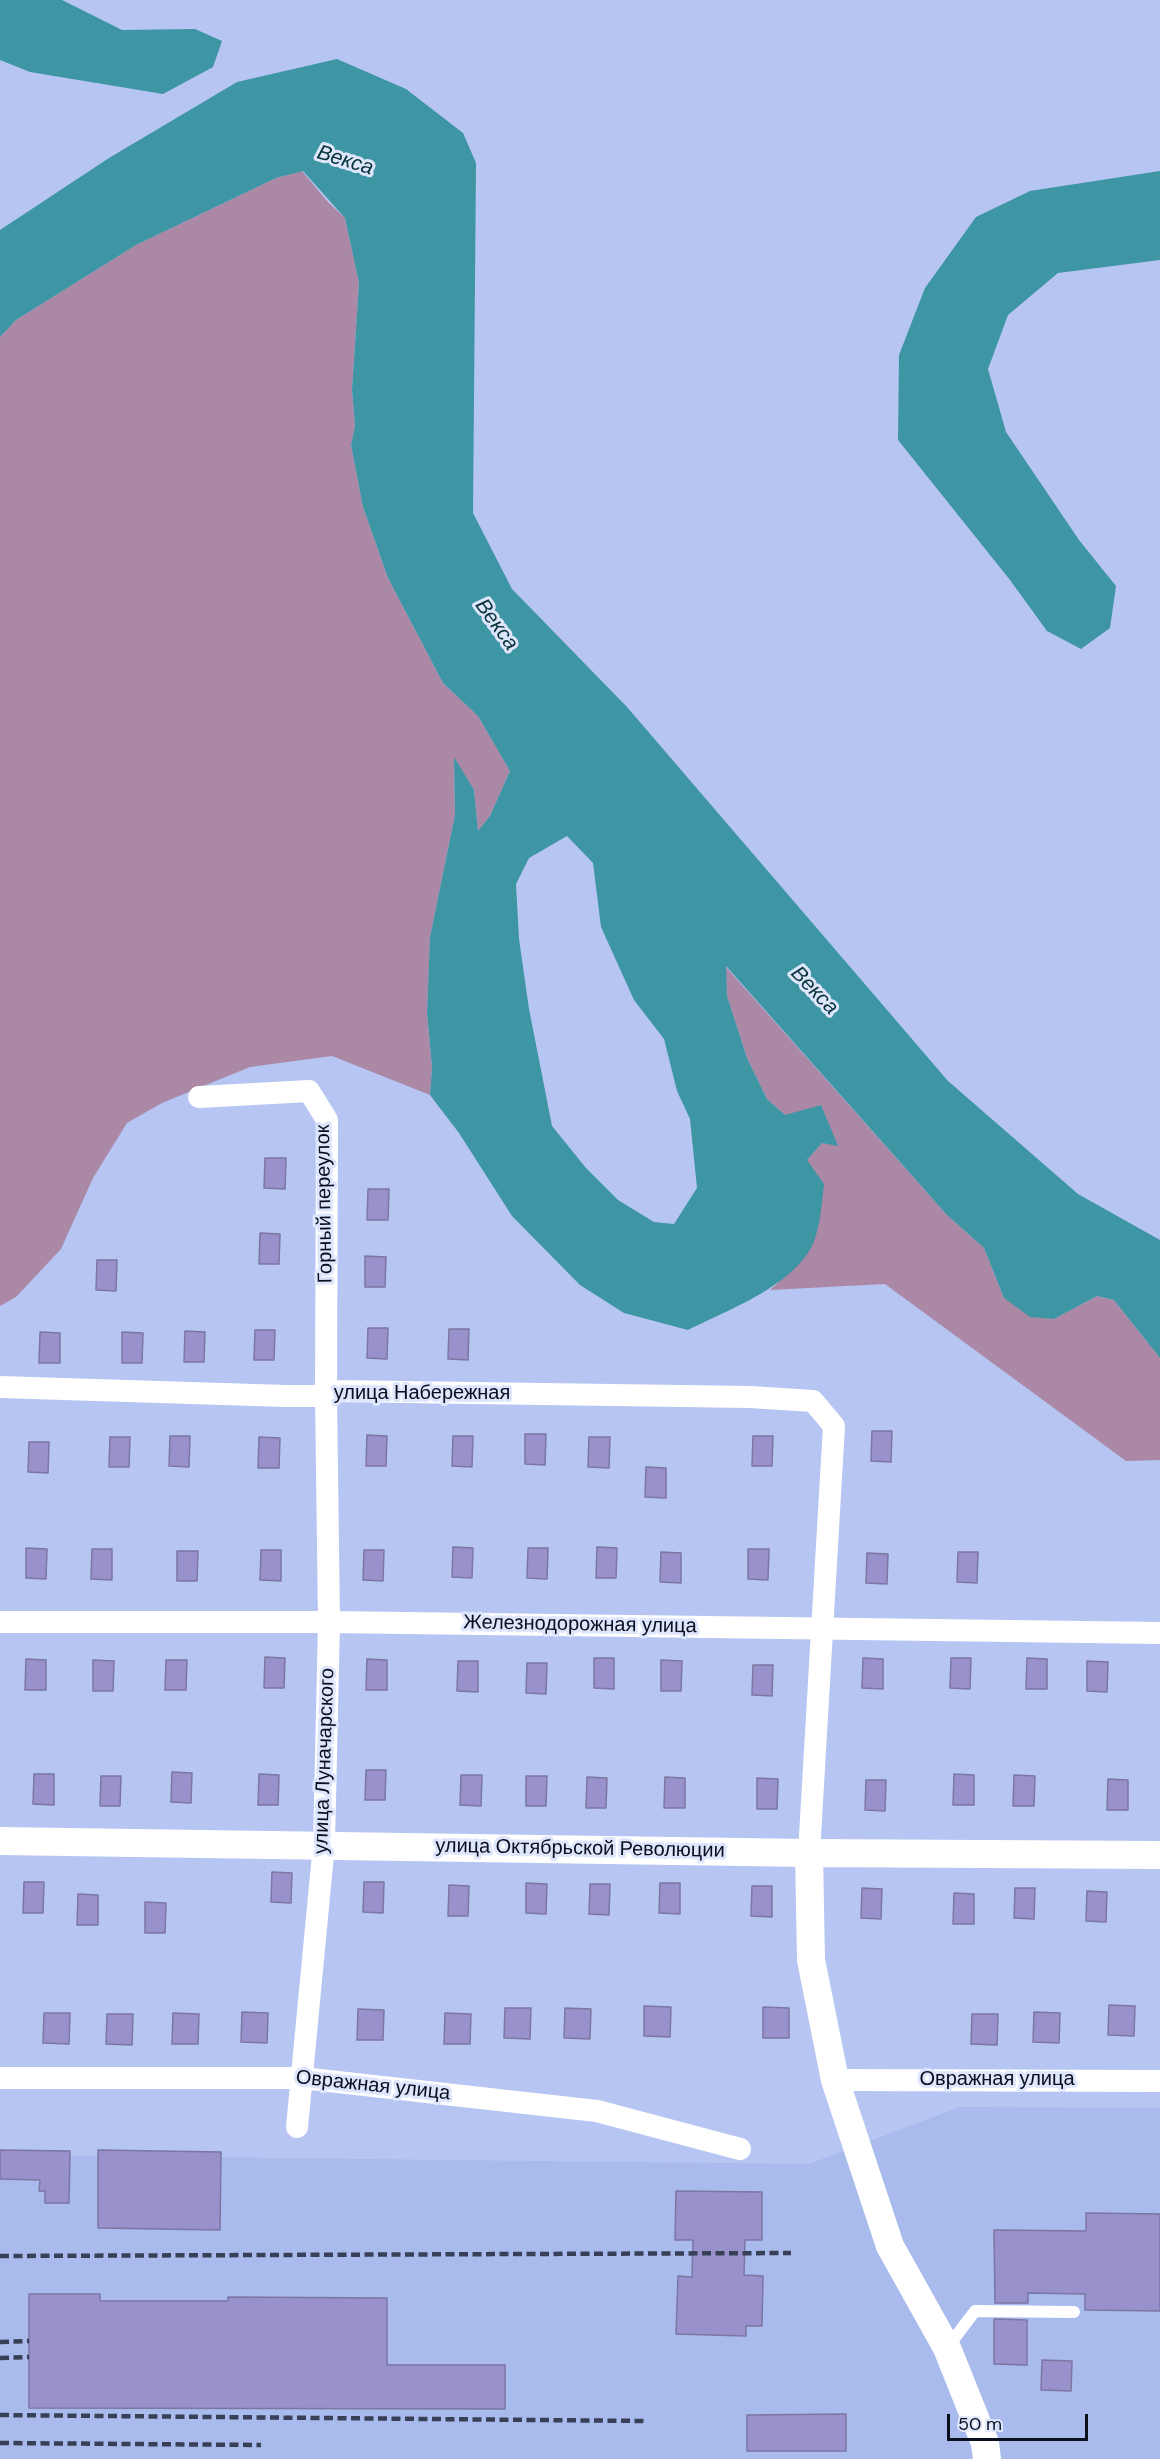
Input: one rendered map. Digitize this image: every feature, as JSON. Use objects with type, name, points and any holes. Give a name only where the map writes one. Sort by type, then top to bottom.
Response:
[{"type":"street","name":"Горный переулок","points":[[200,1096],[309,1091],[327,1120],[326,1394]]},
{"type":"street","name":"улица Набережная","points":[[0,1387],[286,1396],[315,1396],[335,1391],[813,1401],[834,1426],[822,1628]]},
{"type":"street","name":"улица Луначарского","points":[[297,2127],[324,1844],[329,1622],[326,1394]]},
{"type":"street","name":"Железнодорожная улица","points":[[0,1622],[329,1622],[1160,1633]]},
{"type":"street","points":[[822,1628],[809,1853],[811,1960],[835,2080],[890,2246],[947,2349],[985,2443],[987,2459]]},
{"type":"street","name":"улица Октябрьской Революции","points":[[0,1841],[324,1844],[809,1853],[1160,1855]]},
{"type":"street","name":"Овражная улица","points":[[0,2078],[302,2078],[597,2111],[740,2149]]},
{"type":"street","name":"Овражная улица","points":[[835,2080],[1160,2081]]},
{"type":"lane","points":[[947,2349],[975,2311],[1074,2312]]},
{"type":"shaded area","points":[[302,171],[345,218],[359,283],[352,390],[355,426],[351,445],[363,507],[388,578],[443,683],[478,716],[510,771],[490,816],[478,831],[474,790],[454,759],[455,815],[430,937],[427,1012],[432,1068],[430,1095],[332,1056],[250,1067],[162,1103],[127,1123],[93,1178],[61,1249],[16,1297],[0,1306],[0,337],[16,320],[136,245],[276,178]]},
{"type":"shaded area","points":[[725,966],[947,1215],[984,1248],[1004,1298],[1054,1319],[1097,1296],[1114,1300],[1160,1358],[1160,1460],[1126,1461],[885,1284],[770,1290],[803,1259],[807,1160],[822,1143],[837,1145],[785,1115],[767,1099],[747,1058],[727,996]]},
{"type":"shaded area","points":[[960,2107],[1160,2108],[1160,2459],[0,2459],[0,2155],[809,2164]]},
{"type":"water","points":[[0,0],[62,0],[122,30],[195,29],[222,41],[213,67],[163,94],[30,72],[0,60]]},
{"type":"water","name":"Векса","points":[[337,59],[406,89],[463,133],[476,163],[473,513],[512,589],[627,707],[948,1081],[1078,1194],[1160,1240],[1160,1358],[1114,1300],[1097,1296],[1054,1319],[1030,1317],[1004,1298],[984,1248],[947,1215],[726,966],[727,996],[747,1058],[767,1099],[785,1115],[821,1105],[838,1146],[822,1143],[807,1160],[824,1184],[816,1235],[809,1252],[797,1267],[743,1304],[688,1330],[624,1313],[580,1285],[512,1216],[459,1133],[430,1095],[432,1068],[427,1012],[430,937],[455,815],[454,757],[474,790],[478,831],[490,816],[510,771],[478,716],[443,683],[388,578],[363,507],[351,445],[355,426],[352,390],[359,283],[345,218],[303,171],[276,178],[136,245],[16,320],[0,337],[0,230],[109,158],[237,82]],"holes":[[[567,836],[593,863],[601,927],[634,1000],[664,1039],[677,1091],[690,1119],[697,1188],[674,1224],[654,1222],[618,1200],[586,1168],[552,1126],[529,1009],[519,939],[516,884],[529,858]]]},
{"type":"water","points":[[1160,171],[1160,260],[1058,273],[1008,315],[988,369],[1006,432],[1079,540],[1116,586],[1110,628],[1081,649],[1047,631],[1010,580],[898,440],[899,355],[925,288],[976,217],[1030,191]]},
{"type":"building","points":[[265,1158],[286,1158],[285,1189],[264,1188]]},
{"type":"building","points":[[368,1189],[389,1189],[388,1220],[367,1220]]},
{"type":"building","points":[[260,1233],[280,1234],[279,1264],[259,1264]]},
{"type":"building","points":[[365,1256],[386,1257],[385,1287],[365,1287]]},
{"type":"building","points":[[97,1260],[117,1260],[116,1291],[96,1290]]},
{"type":"building","points":[[368,1328],[388,1328],[387,1359],[367,1358]]},
{"type":"building","points":[[449,1329],[469,1329],[468,1360],[448,1359]]},
{"type":"building","points":[[255,1330],[275,1330],[274,1360],[254,1360]]},
{"type":"building","points":[[185,1331],[205,1332],[204,1362],[184,1362]]},
{"type":"building","points":[[40,1332],[60,1333],[60,1363],[39,1363]]},
{"type":"building","points":[[122,1332],[143,1333],[142,1363],[122,1363]]},
{"type":"building","points":[[872,1431],[892,1431],[891,1462],[871,1461]]},
{"type":"building","points":[[525,1434],[546,1434],[545,1465],[525,1464]]},
{"type":"building","points":[[367,1435],[387,1436],[386,1466],[366,1466]]},
{"type":"building","points":[[170,1436],[190,1436],[189,1467],[169,1466]]},
{"type":"building","points":[[453,1436],[473,1436],[472,1467],[452,1466]]},
{"type":"building","points":[[753,1436],[773,1436],[772,1466],[752,1466]]},
{"type":"building","points":[[110,1437],[130,1437],[129,1467],[109,1467]]},
{"type":"building","points":[[259,1437],[280,1438],[279,1468],[258,1468]]},
{"type":"building","points":[[589,1437],[610,1437],[609,1468],[588,1467]]},
{"type":"building","points":[[29,1442],[49,1442],[48,1473],[28,1472]]},
{"type":"building","points":[[646,1467],[666,1468],[666,1498],[645,1497]]},
{"type":"building","points":[[453,1547],[473,1548],[472,1578],[452,1577]]},
{"type":"building","points":[[597,1547],[617,1548],[616,1578],[596,1578]]},
{"type":"building","points":[[26,1548],[47,1549],[46,1579],[26,1578]]},
{"type":"building","points":[[528,1548],[548,1548],[547,1579],[527,1578]]},
{"type":"building","points":[[92,1549],[112,1549],[112,1580],[91,1579]]},
{"type":"building","points":[[748,1549],[769,1549],[768,1580],[748,1579]]},
{"type":"building","points":[[261,1550],[281,1550],[281,1581],[260,1580]]},
{"type":"building","points":[[364,1550],[384,1550],[383,1581],[363,1580]]},
{"type":"building","points":[[177,1551],[198,1551],[197,1581],[177,1581]]},
{"type":"building","points":[[661,1552],[681,1553],[681,1583],[660,1582]]},
{"type":"building","points":[[958,1552],[978,1552],[977,1583],[957,1582]]},
{"type":"building","points":[[867,1553],[888,1554],[887,1584],[866,1583]]},
{"type":"building","points":[[265,1657],[285,1658],[284,1688],[264,1688]]},
{"type":"building","points":[[594,1658],[614,1658],[614,1689],[594,1688]]},
{"type":"building","points":[[863,1658],[883,1659],[883,1689],[862,1688]]},
{"type":"building","points":[[951,1658],[971,1658],[970,1689],[950,1688]]},
{"type":"building","points":[[1027,1658],[1047,1659],[1047,1689],[1026,1689]]},
{"type":"building","points":[[26,1659],[46,1660],[46,1690],[25,1690]]},
{"type":"building","points":[[367,1659],[387,1660],[387,1690],[366,1690]]},
{"type":"building","points":[[93,1660],[114,1661],[113,1691],[93,1691]]},
{"type":"building","points":[[166,1660],[187,1660],[186,1690],[165,1690]]},
{"type":"building","points":[[661,1660],[682,1661],[681,1691],[661,1691]]},
{"type":"building","points":[[458,1661],[478,1661],[478,1692],[457,1691]]},
{"type":"building","points":[[1087,1661],[1108,1662],[1107,1692],[1087,1691]]},
{"type":"building","points":[[527,1663],[547,1663],[546,1694],[526,1693]]},
{"type":"building","points":[[753,1665],[773,1665],[772,1696],[752,1695]]},
{"type":"building","points":[[366,1770],[386,1770],[385,1800],[365,1800]]},
{"type":"building","points":[[172,1772],[192,1773],[191,1803],[171,1802]]},
{"type":"building","points":[[34,1774],[54,1774],[54,1805],[33,1804]]},
{"type":"building","points":[[259,1774],[279,1775],[278,1805],[258,1805]]},
{"type":"building","points":[[954,1774],[974,1775],[974,1805],[953,1805]]},
{"type":"building","points":[[461,1775],[482,1775],[481,1806],[460,1805]]},
{"type":"building","points":[[1014,1775],[1035,1776],[1034,1806],[1013,1806]]},
{"type":"building","points":[[101,1776],[121,1776],[120,1806],[100,1806]]},
{"type":"building","points":[[526,1776],[547,1776],[546,1806],[526,1806]]},
{"type":"building","points":[[587,1777],[607,1778],[606,1808],[586,1808]]},
{"type":"building","points":[[665,1777],[685,1778],[685,1808],[664,1808]]},
{"type":"building","points":[[757,1778],[778,1779],[777,1809],[757,1809]]},
{"type":"building","points":[[1108,1779],[1128,1780],[1128,1810],[1107,1810]]},
{"type":"building","points":[[866,1780],[886,1780],[885,1811],[865,1810]]},
{"type":"building","points":[[272,1872],[292,1873],[291,1903],[271,1902]]},
{"type":"building","points":[[24,1882],[44,1882],[43,1913],[23,1913]]},
{"type":"building","points":[[364,1882],[384,1882],[383,1913],[363,1912]]},
{"type":"building","points":[[526,1883],[547,1884],[546,1914],[526,1913]]},
{"type":"building","points":[[660,1883],[680,1883],[680,1914],[659,1913]]},
{"type":"building","points":[[590,1884],[610,1884],[609,1915],[589,1914]]},
{"type":"building","points":[[449,1885],[469,1886],[468,1916],[448,1916]]},
{"type":"building","points":[[752,1886],[772,1886],[772,1917],[751,1916]]},
{"type":"building","points":[[862,1888],[882,1889],[881,1919],[861,1918]]},
{"type":"building","points":[[1015,1888],[1035,1888],[1034,1919],[1014,1918]]},
{"type":"building","points":[[1087,1891],[1107,1892],[1106,1922],[1086,1921]]},
{"type":"building","points":[[954,1893],[974,1894],[974,1924],[953,1924]]},
{"type":"building","points":[[78,1894],[98,1895],[98,1925],[77,1925]]},
{"type":"building","points":[[145,1902],[166,1903],[165,1933],[145,1933]]},
{"type":"building","points":[[1109,2005],[1135,2006],[1134,2036],[1108,2035]]},
{"type":"building","points":[[644,2006],[671,2007],[670,2037],[644,2036]]},
{"type":"building","points":[[763,2007],[789,2008],[789,2038],[763,2038]]},
{"type":"building","points":[[505,2008],[531,2008],[530,2039],[504,2038]]},
{"type":"building","points":[[565,2008],[591,2009],[590,2039],[564,2038]]},
{"type":"building","points":[[358,2009],[384,2010],[383,2040],[357,2040]]},
{"type":"building","points":[[242,2012],[268,2013],[267,2043],[241,2042]]},
{"type":"building","points":[[1034,2012],[1060,2013],[1059,2043],[1033,2042]]},
{"type":"building","points":[[44,2013],[70,2013],[69,2044],[43,2043]]},
{"type":"building","points":[[173,2013],[199,2014],[198,2044],[172,2044]]},
{"type":"building","points":[[445,2013],[471,2014],[470,2044],[444,2044]]},
{"type":"building","points":[[107,2014],[133,2014],[132,2045],[106,2044]]},
{"type":"building","points":[[972,2014],[998,2014],[997,2045],[971,2044]]},
{"type":"building","points":[[0,2150],[70,2151],[69,2203],[45,2203],[45,2191],[39,2191],[40,2180],[0,2179]]},
{"type":"building","points":[[98,2150],[221,2152],[220,2230],[98,2228]]},
{"type":"building","points":[[676,2191],[762,2192],[762,2240],[745,2240],[744,2275],[763,2276],[762,2326],[746,2326],[746,2336],[676,2334],[678,2276],[692,2277],[693,2240],[675,2240]]},
{"type":"building","points":[[1086,2213],[1160,2214],[1160,2311],[1085,2310],[1085,2294],[1028,2293],[1028,2303],[995,2303],[994,2230],[1086,2231]]},
{"type":"building","points":[[29,2294],[100,2294],[100,2301],[228,2301],[228,2297],[387,2298],[387,2365],[505,2365],[505,2409],[29,2408]]},
{"type":"building","points":[[994,2319],[1027,2320],[1027,2365],[994,2364]]},
{"type":"building","points":[[1042,2360],[1072,2361],[1071,2391],[1041,2390]]},
{"type":"building","points":[[846,2414],[846,2451],[747,2451],[747,2415]]},
{"type":"railway","points":[[0,2256],[791,2253]]},
{"type":"railway","points":[[0,2342],[29,2341]]},
{"type":"railway","points":[[0,2358],[29,2357]]},
{"type":"railway","points":[[0,2415],[647,2421]]},
{"type":"railway","points":[[0,2443],[261,2445]]}]
